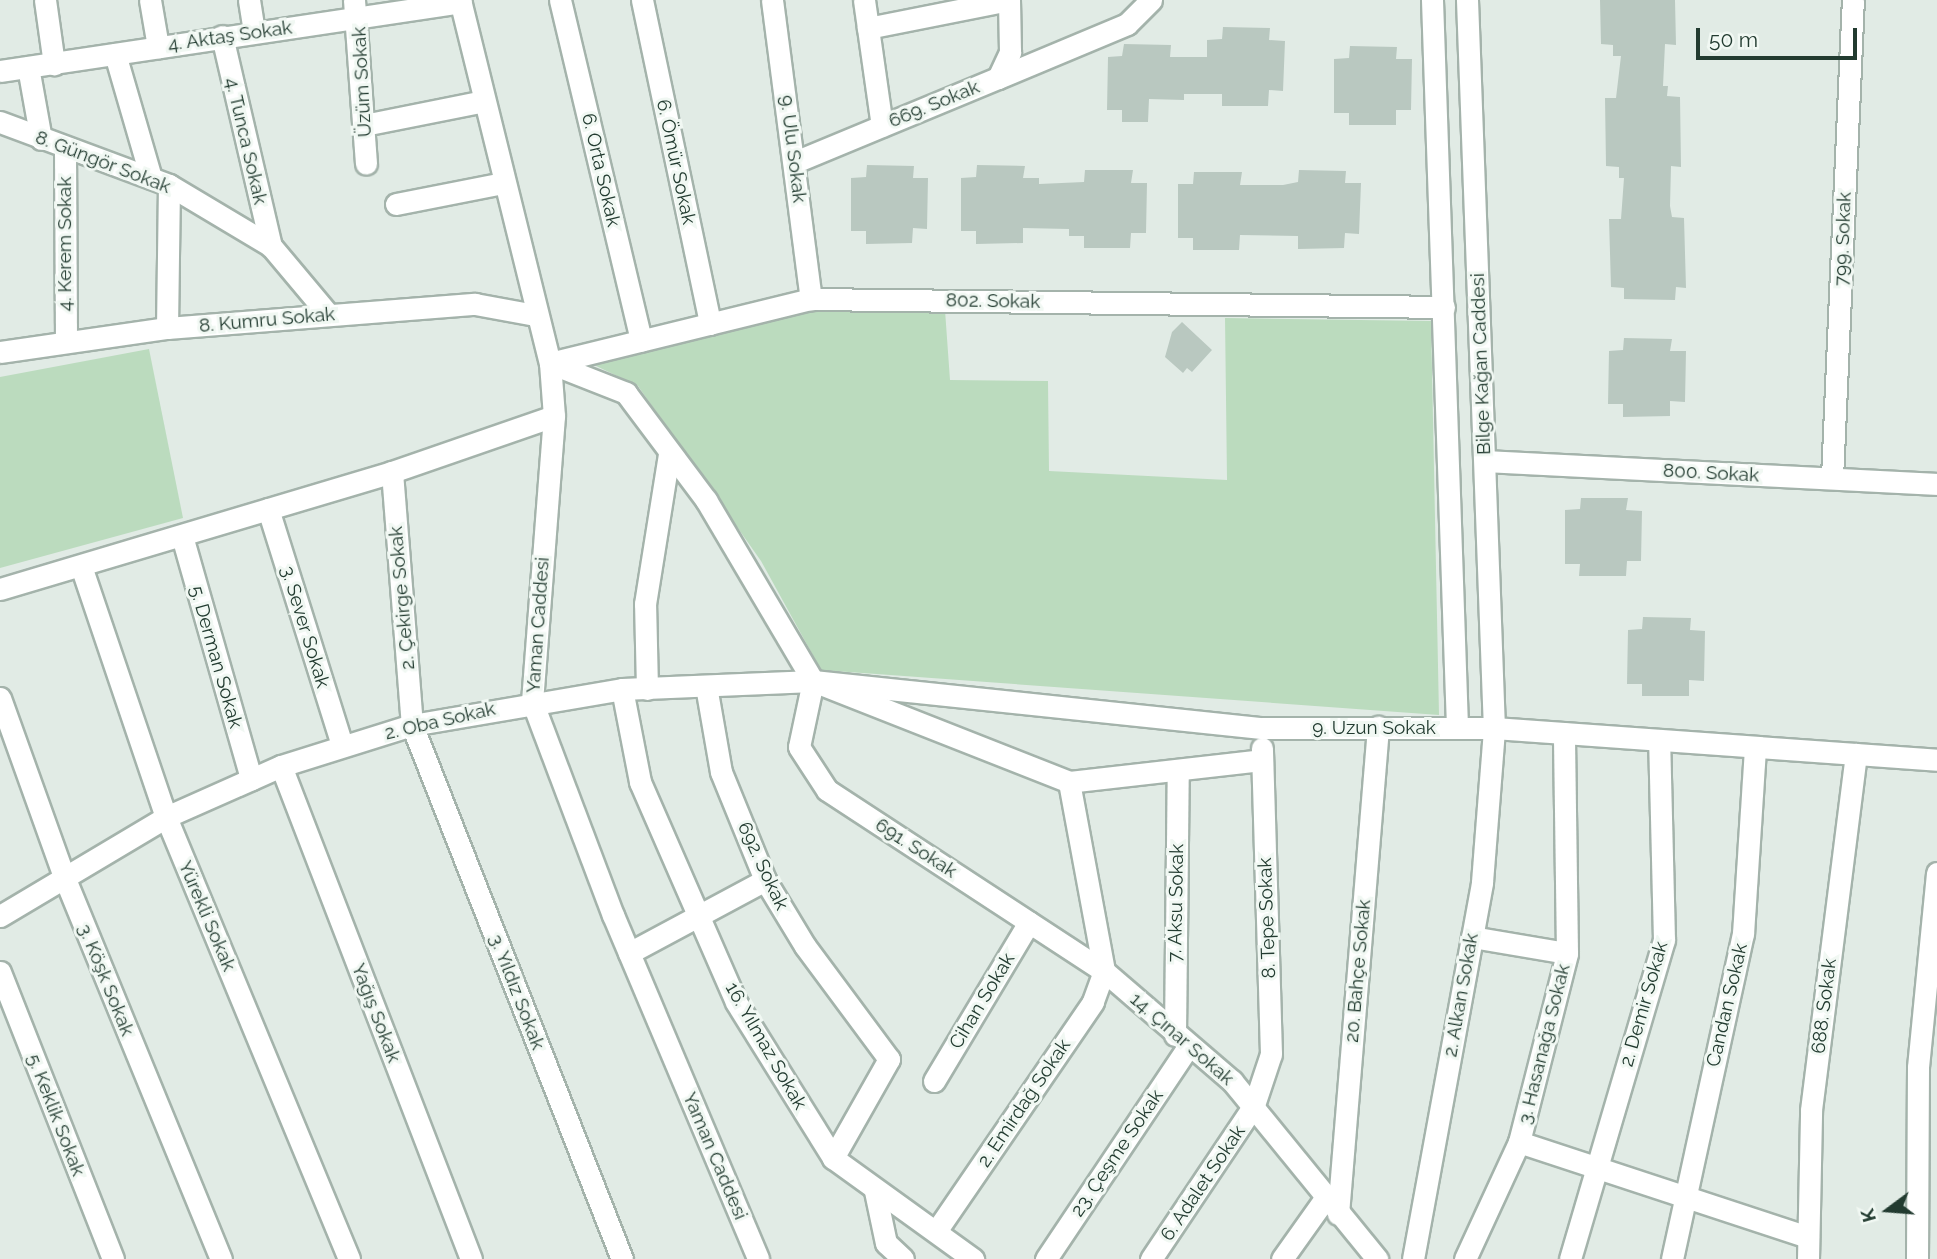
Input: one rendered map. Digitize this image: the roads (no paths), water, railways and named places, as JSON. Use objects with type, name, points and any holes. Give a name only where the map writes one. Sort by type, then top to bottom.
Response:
[{"type":"street","points":[[46,0],[54,64]]},
{"type":"street","points":[[150,0],[158,47]]},
{"type":"street","points":[[249,0],[254,31]]},
{"type":"street","name":"6. Orta Sokak","points":[[560,0],[641,341]]},
{"type":"street","name":"6. Ömür Sokak","points":[[642,0],[710,324]]},
{"type":"street","name":"9. Ulu Sokak","points":[[772,0],[811,299]]},
{"type":"street","points":[[864,0],[882,125]]},
{"type":"street","points":[[868,29],[1009,0]]},
{"type":"street","name":"669. Sokak","points":[[795,162],[998,78],[1010,52],[1009,0]]},
{"type":"street","points":[[998,78],[1127,24],[1151,0]]},
{"type":"street","name":"Bilge Kağan Caddesi","points":[[1432,0],[1457,727]]},
{"type":"street","name":"Bilge Kağan Caddesi","points":[[1467,0],[1494,728]]},
{"type":"street","name":"799. Sokak","points":[[1832,478],[1853,0]]},
{"type":"street","name":"4. Aktaş Sokak","points":[[0,72],[254,31],[356,9],[460,1]]},
{"type":"street","name":"Yaman Caddesi","points":[[460,1],[535,315],[550,363],[554,416],[532,701],[629,953],[758,1259]]},
{"type":"street","name":"Üzüm Sokak","points":[[356,9],[366,164]]},
{"type":"street","name":"4. Tunca Sokak","points":[[222,36],[271,246]]},
{"type":"street","points":[[115,54],[160,182],[167,328]]},
{"type":"street","points":[[28,67],[41,139]]},
{"type":"street","points":[[364,125],[484,102]]},
{"type":"street","name":"8. Güngör Sokak","points":[[0,122],[65,149],[160,182],[271,246],[328,314]]},
{"type":"street","name":"4. Kerem Sokak","points":[[65,149],[66,340]]},
{"type":"street","points":[[396,204],[503,183]]},
{"type":"street","name":"802. Sokak","points":[[550,363],[811,299],[1444,307]]},
{"type":"street","name":"8. Kumru Sokak","points":[[0,352],[66,340],[167,328],[328,314],[475,304],[535,315]]},
{"type":"street","points":[[550,363],[626,393],[706,500],[813,681],[1069,782],[1262,760]]},
{"type":"street","points":[[0,589],[392,472],[554,416]]},
{"type":"street","points":[[647,689],[645,604],[669,454]]},
{"type":"street","name":"800. Sokak","points":[[1485,461],[1937,484]]},
{"type":"street","name":"2. Çekirge Sokak","points":[[392,472],[412,725]]},
{"type":"street","name":"3. Sever Sokak","points":[[268,509],[342,745]]},
{"type":"street","name":"5. Derman Sokak","points":[[182,536],[251,779]]},
{"type":"street","name":"Yürekli Sokak","points":[[81,566],[166,817],[349,1259]]},
{"type":"street","name":"9. Uzun Sokak","points":[[813,681],[1262,728],[1494,728],[1937,760]]},
{"type":"street","name":"2. Oba Sokak","points":[[0,916],[63,874],[166,817],[281,766],[342,745],[412,725],[532,701],[622,690],[813,681]]},
{"type":"street","name":"691. Sokak","points":[[813,681],[799,747],[827,790],[1104,971]]},
{"type":"street","name":"692. Sokak","points":[[706,687],[722,772],[765,880],[805,946],[889,1059],[832,1158]]},
{"type":"street","name":"16. Yılmaz Sokak","points":[[622,690],[640,782],[736,1002],[832,1158],[973,1259]]},
{"type":"street","name":"3. Köşk Sokak","points":[[0,698],[63,874],[221,1259]]},
{"type":"street","name":"3. Yıldız Sokak","points":[[412,725],[622,1259]]},
{"type":"street","name":"20. Bahçe Sokak","points":[[1331,1207],[1378,727]]},
{"type":"street","name":"8. Tepe Sokak","points":[[1254,1105],[1271,1054],[1262,728]]},
{"type":"street","name":"2. Alkan Sokak","points":[[1413,1259],[1472,937],[1494,728]]},
{"type":"street","name":"3. Hasanağa Sokak","points":[[1465,1259],[1519,1142],[1567,953],[1564,733]]},
{"type":"street","name":"2. Demir Sokak","points":[[1570,1259],[1664,940],[1659,740]]},
{"type":"street","name":"Candan Sokak","points":[[1672,1259],[1684,1192],[1743,934],[1755,747]]},
{"type":"street","name":"688. Sokak","points":[[1808,1259],[1811,1110],[1856,754]]},
{"type":"street","name":"Yağış Sokak","points":[[281,766],[471,1259]]},
{"type":"street","name":"7. Aksu Sokak","points":[[1178,770],[1181,1041]]},
{"type":"street","points":[[1069,782],[1104,971]]},
{"type":"street","points":[[1917,1259],[1927,1137],[1918,1067],[1937,873]]},
{"type":"street","points":[[629,953],[765,880]]},
{"type":"street","name":"Cihan Sokak","points":[[934,1081],[1029,922]]},
{"type":"street","points":[[1472,937],[1567,953]]},
{"type":"street","name":"14. Çınar Sokak","points":[[1104,971],[1254,1105],[1331,1207],[1377,1259]]},
{"type":"street","name":"2. Emirdağ Sokak","points":[[936,1231],[1093,1002],[1104,971]]},
{"type":"street","name":"5. Keklik Sokak","points":[[0,972],[108,1257]]},
{"type":"street","name":"23. Çeşme Sokak","points":[[1046,1259],[1181,1041]]},
{"type":"street","name":"6. Adalet Sokak","points":[[1151,1259],[1254,1105]]},
{"type":"street","points":[[1519,1142],[1684,1192],[1808,1237]]},
{"type":"street","points":[[875,1191],[886,1243],[903,1259]]},
{"type":"street","points":[[1282,1259],[1331,1207]]}]
